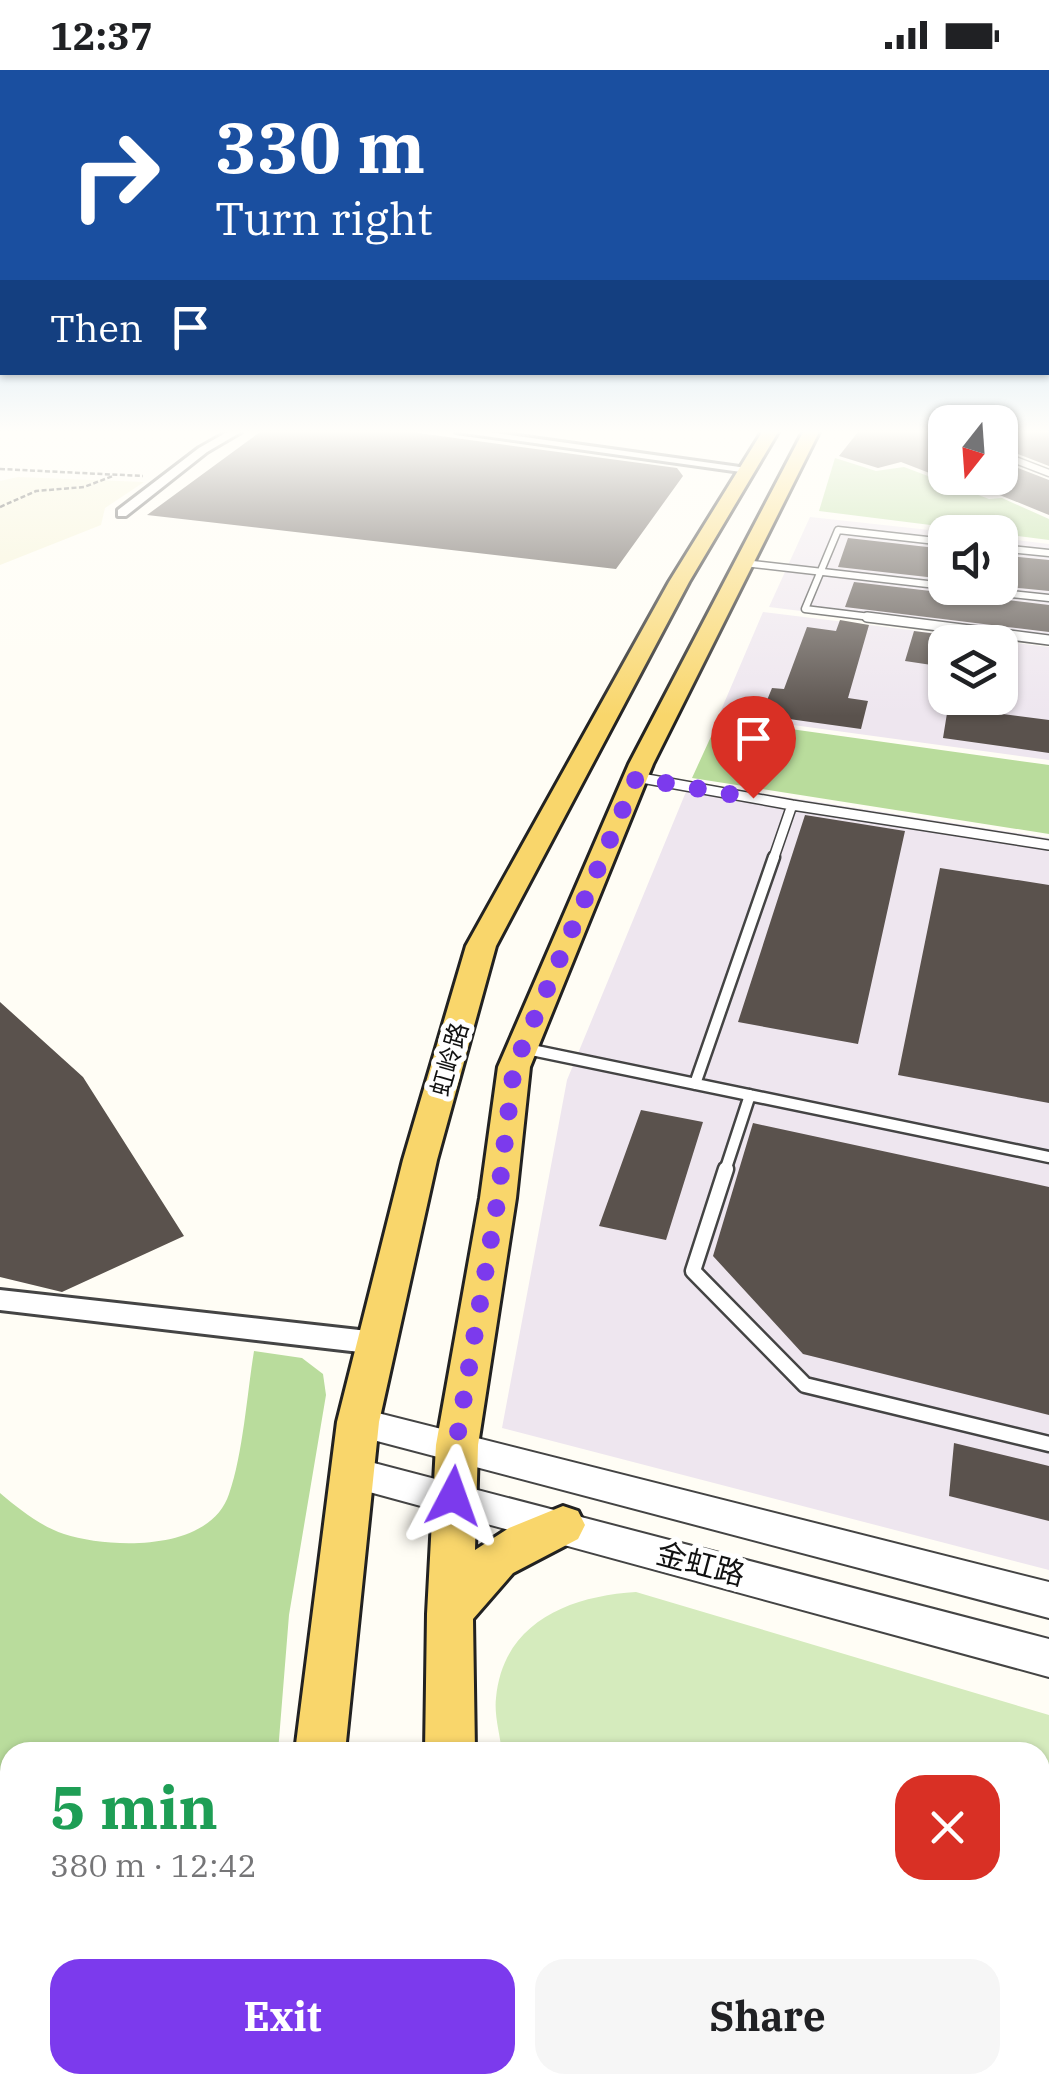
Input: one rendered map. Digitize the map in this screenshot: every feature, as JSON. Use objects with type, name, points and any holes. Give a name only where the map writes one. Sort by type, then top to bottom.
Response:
[{"type":"main road","name":"虹岭路","points":[[321,1742],[358,1422],[420,1160],[482,946],[713,526]]},
{"type":"main road","points":[[450,1742],[456,1444],[498,1198],[514,1067],[636,778],[763,526]]},
{"type":"main road","points":[[450,1614],[478,1573],[513,1546],[563,1526]]},
{"type":"street","points":[[0,1300],[376,1343]]},
{"type":"street","name":"金虹路","points":[[358,1422],[456,1444],[1049,1600]]},
{"type":"street","name":"金虹路","points":[[351,1472],[453,1496],[1049,1658]]},
{"type":"lane","points":[[928,540],[838,530],[805,609],[1049,640]]},
{"type":"lane","points":[[1018,550],[1049,553]]},
{"type":"lane","points":[[744,563],[928,584]]},
{"type":"lane","points":[[1018,594],[1049,598]]},
{"type":"lane","points":[[636,778],[1049,846]]},
{"type":"lane","points":[[695,1084],[792,805]]},
{"type":"lane","points":[[522,1048],[1049,1158]]},
{"type":"lane","points":[[750,1096],[694,1271],[806,1385],[1049,1444]]},
{"type":"shaded area","points":[[0,526],[97,526],[0,565]]},
{"type":"shaded area","points":[[806,526],[928,530],[928,605],[1018,605],[1018,540],[1049,544],[1049,642],[1018,638],[1018,625],[928,627],[769,607]]},
{"type":"shaded area","points":[[763,612],[928,632],[928,715],[1018,715],[1018,643],[1049,647],[1049,760],[719,715]]},
{"type":"shaded area","points":[[690,782],[1049,838],[1049,1570],[502,1428],[567,1080]]},
{"type":"green space","points":[[1018,526],[1049,526],[1049,540],[1018,536]]},
{"type":"green space","points":[[719,719],[1049,765],[1049,834],[692,778]]},
{"type":"green space","points":[[254,1351],[302,1358],[323,1374],[326,1395],[289,1615],[279,1742],[0,1742],[0,1493],[22,1511],[64,1534],[107,1542],[157,1541],[202,1527],[218,1513],[229,1494],[241,1443]]},
{"type":"green space","points":[[636,1592],[1049,1715],[1049,1742],[500,1742],[496,1698],[501,1672],[512,1650],[544,1618],[565,1607]]},
{"type":"building","points":[[246,526],[647,526],[616,569]]},
{"type":"building","points":[[848,538],[928,547],[928,577],[838,567]]},
{"type":"building","points":[[1018,557],[1049,560],[1049,591],[1018,588]]},
{"type":"building","points":[[854,582],[928,591],[928,605],[1018,605],[1018,601],[1049,605],[1049,632],[1018,628],[1018,625],[845,607]]},
{"type":"building","points":[[840,620],[869,625],[848,698],[868,701],[861,729],[761,715],[772,688],[784,689],[807,627],[836,631]]},
{"type":"building","points":[[914,631],[928,633],[928,664],[905,661]]},
{"type":"building","points":[[947,715],[1010,715],[1049,720],[1049,753],[943,738]]},
{"type":"building","points":[[805,815],[905,831],[858,1044],[738,1022]]},
{"type":"building","points":[[940,868],[1049,885],[1049,1103],[898,1075]]},
{"type":"building","points":[[0,1002],[83,1077],[184,1236],[62,1292],[0,1277]]},
{"type":"building","points":[[641,1110],[703,1122],[666,1240],[599,1226]]},
{"type":"building","points":[[753,1123],[1049,1187],[1049,1415],[803,1354],[713,1256]]},
{"type":"building","points":[[954,1443],[1049,1466],[1049,1521],[949,1496]]},
{"type":"route","points":[[453,1496],[456,1444],[498,1198],[514,1067],[636,778],[753,798]]}]
